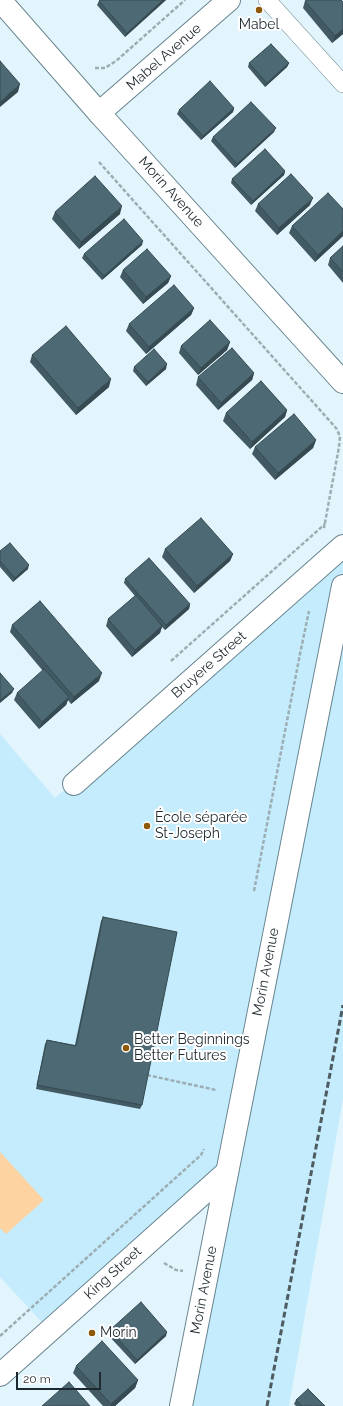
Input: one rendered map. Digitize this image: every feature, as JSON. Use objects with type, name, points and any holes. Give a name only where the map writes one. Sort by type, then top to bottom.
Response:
[{"type":"street","name":"Morin Avenue","points":[[0,0],[99,113],[343,382]]},
{"type":"street","name":"Mabel Avenue","points":[[99,113],[229,0]]},
{"type":"street","name":"Bruyere Street","points":[[74,784],[343,546]]},
{"type":"street","name":"Morin Avenue","points":[[181,1406],[343,586]]},
{"type":"street","name":"King Street","points":[[0,1375],[227,1172]]},
{"type":"lane","points":[[267,0],[343,84]]},
{"type":"path","points":[[93,68],[105,68],[116,61],[185,0]]},
{"type":"path","points":[[99,162],[336,428],[340,436],[339,447],[319,567]]},
{"type":"path","points":[[254,895],[300,654],[310,610]]},
{"type":"path","points":[[147,1075],[216,1090],[215,1098]]},
{"type":"path","points":[[0,1336],[201,1155],[206,1144]]},
{"type":"shaded area","points":[[343,544],[343,1099],[289,1406],[179,1406],[225,1172],[49,1330],[0,1277],[0,734],[55,798]]},
{"type":"shaded area","points":[[0,1152],[44,1200],[6,1234],[0,1228]]},
{"type":"building","points":[[163,0],[127,33],[99,1]]},
{"type":"building","points":[[341,0],[343,2],[343,29],[335,36],[305,1]]},
{"type":"building","points":[[271,44],[289,63],[267,83],[249,63]]},
{"type":"building","points":[[0,61],[20,84],[0,102]]},
{"type":"building","points":[[210,81],[234,108],[203,136],[179,110]]},
{"type":"building","points":[[251,102],[276,128],[237,164],[213,137]]},
{"type":"building","points":[[265,149],[285,171],[253,201],[232,179]]},
{"type":"building","points":[[291,174],[313,198],[279,228],[258,204]]},
{"type":"building","points":[[95,176],[122,206],[81,242],[55,212]]},
{"type":"building","points":[[328,193],[343,209],[343,231],[318,255],[292,226]]},
{"type":"building","points":[[124,219],[143,241],[104,276],[84,254]]},
{"type":"building","points":[[343,246],[343,272],[330,258]]},
{"type":"building","points":[[147,249],[171,276],[146,297],[123,270]]},
{"type":"building","points":[[174,285],[194,308],[149,347],[129,324]]},
{"type":"building","points":[[210,320],[230,342],[201,368],[181,346]]},
{"type":"building","points":[[66,326],[111,379],[78,408],[32,355]]},
{"type":"building","points":[[232,348],[254,373],[221,403],[198,377]]},
{"type":"building","points":[[154,349],[167,364],[148,382],[134,367]]},
{"type":"building","points":[[261,381],[287,410],[252,442],[226,413]]},
{"type":"building","points":[[294,414],[316,440],[278,473],[255,447]]},
{"type":"building","points":[[201,518],[233,554],[197,586],[165,549]]},
{"type":"building","points":[[10,543],[29,565],[15,578],[0,561],[0,551]]},
{"type":"building","points":[[149,558],[190,604],[166,625],[125,579]]},
{"type":"building","points":[[136,595],[162,626],[135,650],[108,619]]},
{"type":"building","points":[[40,601],[102,673],[74,697],[12,625]]},
{"type":"building","points":[[44,669],[69,697],[42,722],[17,693]]},
{"type":"building","points":[[0,673],[14,689],[0,700]]},
{"type":"building","points":[[103,917],[177,932],[142,1105],[37,1085],[47,1040],[76,1046]]},
{"type":"building","points":[[141,1302],[167,1332],[137,1360],[110,1330]]},
{"type":"building","points":[[102,1341],[138,1380],[111,1404],[76,1366]]},
{"type":"building","points":[[69,1382],[90,1406],[42,1406]]},
{"type":"building","points":[[308,1389],[325,1406],[302,1406],[296,1400]]},
{"type":"railway","points":[[267,1406],[343,1005]]},
{"type":"place","name":"Mabel","points":[[259,10]]},
{"type":"place","name":"École séparée St-Joseph","points":[[147,826]]},
{"type":"place","name":"Better Beginnings Better Futures","points":[[126,1048]]},
{"type":"place","name":"Morin","points":[[92,1333]]}]
